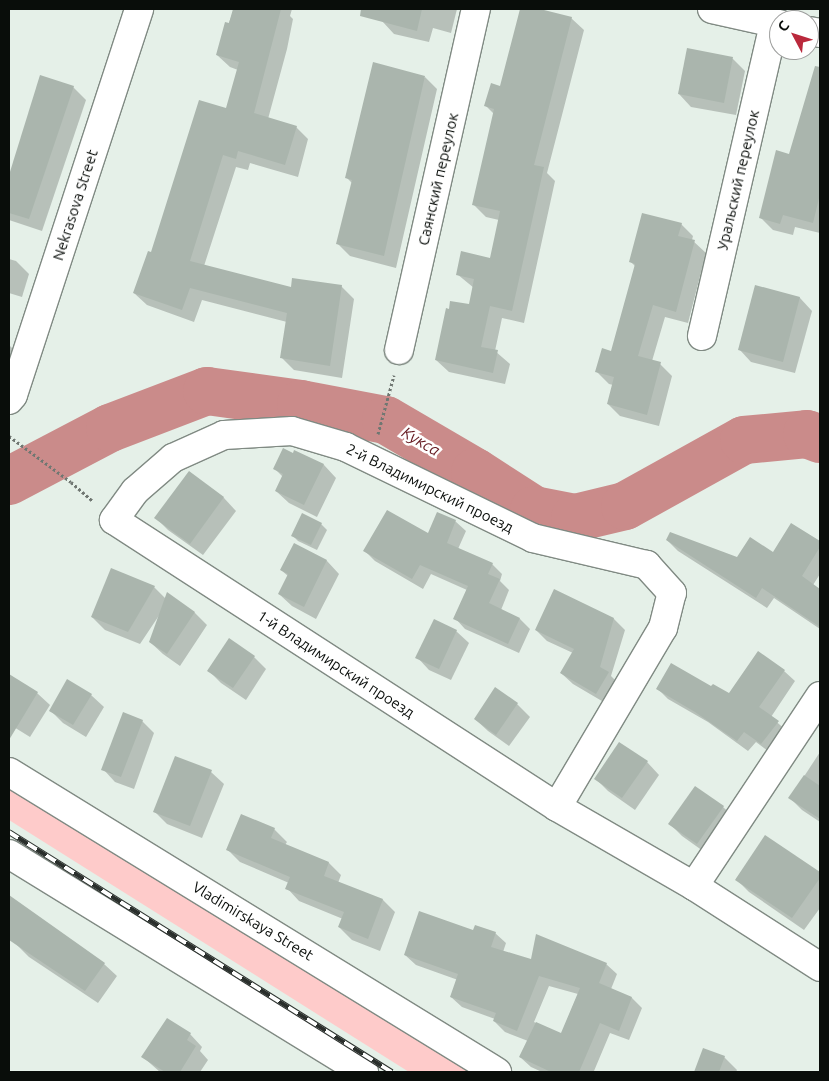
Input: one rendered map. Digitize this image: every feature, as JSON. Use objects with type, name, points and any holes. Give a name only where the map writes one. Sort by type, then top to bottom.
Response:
[{"type":"street","name":"Nekrasova Street","points":[[9,400],[13,395],[139,9]]},
{"type":"street","name":"Саянский переулок","points":[[399,350],[476,9]]},
{"type":"street","points":[[712,9],[769,22]]},
{"type":"street","name":"Уральский переулок","points":[[702,336],[769,57]]},
{"type":"street","name":"2-й Владимирский проезд","points":[[114,520],[135,491],[173,458],[224,435],[292,432],[346,447],[533,538],[647,565],[672,594],[663,628],[557,807]]},
{"type":"street","name":"1-й Владимирский проезд","points":[[114,520],[557,807],[694,886],[820,968]]},
{"type":"street","points":[[694,886],[820,696]]},
{"type":"street","name":"Vladimirskaya Street","points":[[9,772],[497,1072]]},
{"type":"street","points":[[9,854],[364,1072]]},
{"type":"path","points":[[378,434],[387,406]]},
{"type":"path","points":[[9,436],[71,482]]},
{"type":"shaded area","points":[[9,781],[481,1072],[409,1072],[9,820]]},
{"type":"building","points":[[233,9],[281,9],[254,113],[297,126],[285,165],[238,151],[236,159],[223,155],[190,261],[291,287],[292,278],[342,285],[330,366],[280,358],[287,313],[190,288],[182,310],[133,293],[148,251],[151,252],[199,100],[226,108],[239,62],[216,55],[225,22],[229,23]]},
{"type":"building","points":[[361,9],[422,9],[417,31],[360,16]]},
{"type":"building","points":[[520,9],[540,9],[572,17],[534,165],[544,167],[512,311],[490,306],[481,347],[498,350],[493,373],[435,360],[446,308],[449,309],[450,301],[469,304],[474,279],[456,275],[461,251],[490,258],[500,211],[472,205],[494,109],[484,106],[491,83],[500,86]]},
{"type":"building","points":[[687,48],[733,57],[724,103],[678,94]]},
{"type":"building","points":[[373,62],[425,76],[384,256],[336,244],[352,180],[345,178]]},
{"type":"building","points":[[815,66],[820,67],[820,194],[813,223],[783,215],[780,224],[759,218],[776,150],[789,154]]},
{"type":"building","points":[[40,75],[74,86],[29,219],[9,213],[9,175]]},
{"type":"building","points":[[642,213],[682,223],[678,236],[695,240],[676,312],[653,305],[638,356],[661,362],[647,415],[607,404],[614,377],[595,372],[602,348],[611,351],[635,264],[629,262]]},
{"type":"building","points":[[755,285],[800,297],[783,362],[738,350]]},
{"type":"building","points":[[283,448],[293,453],[294,450],[324,464],[304,505],[275,491],[283,474],[273,469]]},
{"type":"building","points":[[189,471],[224,497],[190,544],[154,518]]},
{"type":"building","points":[[387,510],[428,533],[437,512],[456,520],[447,543],[493,563],[488,574],[500,579],[489,603],[520,618],[508,644],[453,619],[468,586],[420,565],[412,579],[363,551]]},
{"type":"building","points":[[302,513],[322,523],[311,545],[291,536]]},
{"type":"building","points":[[791,523],[820,541],[820,547],[802,576],[820,589],[820,627],[762,588],[756,598],[666,540],[670,532],[737,557],[750,537],[773,552]]},
{"type":"building","points":[[294,543],[327,560],[304,607],[278,594],[288,574],[280,570]]},
{"type":"building","points":[[111,568],[155,586],[128,632],[91,617]]},
{"type":"building","points":[[554,589],[614,618],[600,667],[609,672],[596,694],[560,673],[574,649],[535,630]]},
{"type":"building","points":[[167,592],[195,612],[167,654],[149,642]]},
{"type":"building","points":[[434,619],[457,630],[439,669],[415,658]]},
{"type":"building","points":[[229,638],[255,656],[233,688],[207,671]]},
{"type":"building","points":[[758,651],[785,670],[759,707],[779,721],[761,744],[744,732],[737,741],[695,712],[656,689],[671,663],[711,686],[713,684],[729,693]]},
{"type":"building","points":[[9,674],[38,692],[9,740]]},
{"type":"building","points":[[67,679],[92,694],[73,725],[49,711]]},
{"type":"building","points":[[495,687],[518,703],[496,735],[474,719]]},
{"type":"building","points":[[123,712],[143,720],[121,777],[101,770]]},
{"type":"building","points":[[619,742],[648,761],[622,798],[594,779]]},
{"type":"building","points":[[175,756],[212,770],[190,826],[153,812]]},
{"type":"building","points":[[804,775],[820,786],[820,819],[788,798]]},
{"type":"building","points":[[695,786],[724,806],[697,844],[668,824]]},
{"type":"building","points":[[241,814],[275,828],[271,838],[329,862],[324,876],[383,899],[368,939],[338,927],[344,912],[285,889],[290,877],[226,850]]},
{"type":"building","points":[[765,835],[820,872],[820,878],[792,918],[735,880]]},
{"type":"building","points":[[9,895],[105,963],[85,991],[9,940]]},
{"type":"building","points":[[419,911],[473,930],[475,925],[496,932],[491,947],[531,959],[536,934],[607,963],[599,983],[632,997],[619,1031],[600,1023],[579,1072],[551,1072],[519,1057],[536,1022],[561,1033],[580,988],[539,976],[517,1031],[493,1021],[496,1013],[450,997],[458,974],[404,955]]},
{"type":"building","points":[[167,1018],[191,1033],[187,1040],[196,1046],[180,1072],[165,1072],[141,1057]]},
{"type":"building","points":[[703,1048],[725,1056],[719,1072],[694,1072]]},
{"type":"waterway","name":"Кукса","points":[[9,481],[110,428],[207,391],[301,404],[386,420],[475,472],[534,510],[575,518],[625,506],[744,440],[807,434],[820,439]]},
{"type":"railway","points":[[9,832],[392,1072]]}]
